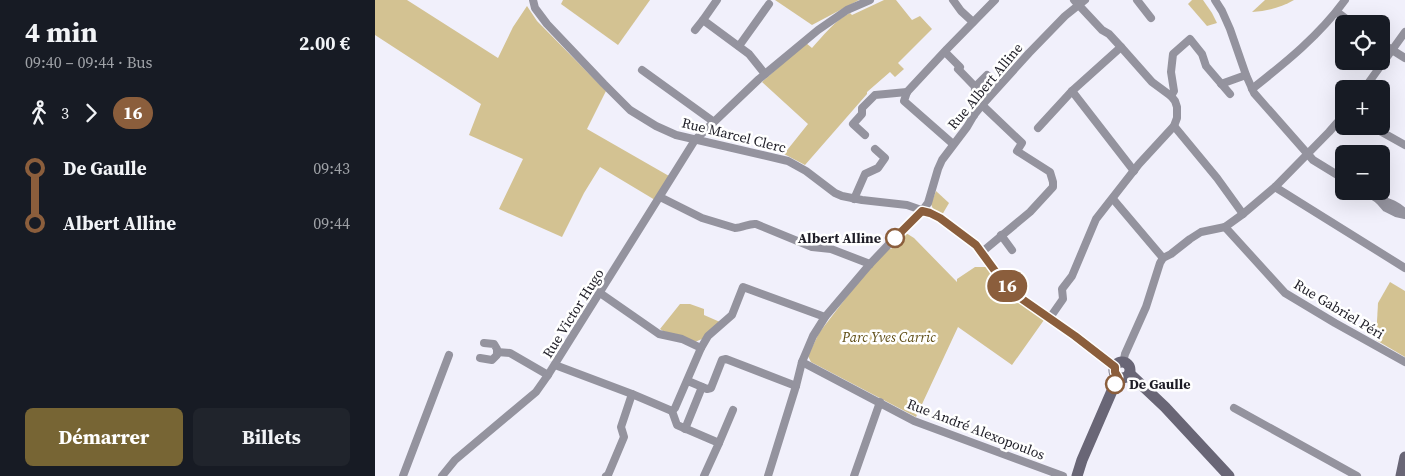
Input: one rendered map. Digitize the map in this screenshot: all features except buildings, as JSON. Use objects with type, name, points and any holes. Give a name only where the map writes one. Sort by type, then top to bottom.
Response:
[{"type":"street","name":"Rue Marcel Clerc","points":[[533,0],[535,8],[547,24],[630,110],[656,126],[676,134],[787,161],[813,176],[835,193],[854,199],[907,205],[940,218],[976,245],[1009,290],[1119,369]]},
{"type":"street","points":[[695,30],[717,0]]},
{"type":"street","name":"Rue Victor Hugo","points":[[442,476],[455,460],[536,392],[549,375],[695,140],[765,74],[826,23],[847,10],[870,0]]},
{"type":"street","points":[[953,0],[973,22]]},
{"type":"street","points":[[953,144],[904,101],[907,92],[995,0]]},
{"type":"street","points":[[1137,0],[1151,18]]},
{"type":"street","points":[[1215,0],[1231,29],[1254,93],[1313,160],[1335,173]]},
{"type":"street","points":[[1252,89],[1296,52],[1337,12],[1345,0]]},
{"type":"street","points":[[1049,319],[1063,299],[1063,289],[1072,276],[1096,219],[1139,164],[1174,126],[1177,118],[1177,107],[1171,96],[1152,82],[1109,34],[1102,30],[1079,2]]},
{"type":"street","name":"Rue Albert Alline","points":[[768,476],[802,362],[813,336],[825,317],[870,264],[928,203],[937,169],[974,115],[996,88],[1079,2]]},
{"type":"street","points":[[739,46],[769,4]]},
{"type":"street","points":[[1337,12],[1341,15]]},
{"type":"street","points":[[703,20],[749,54],[765,74]]},
{"type":"street","points":[[1370,80],[1405,32]]},
{"type":"street","points":[[1171,96],[1174,91],[1171,72],[1173,54],[1193,37],[1206,66],[1230,94]]},
{"type":"street","points":[[1037,128],[1072,91],[1121,47]]},
{"type":"street","points":[[1391,51],[1405,58]]},
{"type":"street","points":[[945,52],[960,67],[958,70],[975,86],[985,102],[1023,143],[1017,151],[1050,172],[1053,182],[1053,187],[1030,212],[982,252]]},
{"type":"street","points":[[641,82],[644,72],[714,122]]},
{"type":"street","points":[[974,115],[975,86],[987,75],[996,88]]},
{"type":"street","points":[[1221,84],[1246,75]]},
{"type":"street","points":[[1072,91],[1134,171]]},
{"type":"street","points":[[865,134],[853,124],[862,114],[862,108],[875,95],[907,92]]},
{"type":"street","points":[[1077,476],[1119,369],[1146,307],[1160,262],[1201,232],[1225,227],[1243,214],[1275,187],[1335,124]]},
{"type":"street","points":[[1174,126],[1217,178],[1243,214]]},
{"type":"street","points":[[1387,135],[1405,145]]},
{"type":"street","points":[[854,199],[865,174],[878,168],[885,158],[875,149]]},
{"type":"street","points":[[1275,187],[1405,268]]},
{"type":"street","points":[[660,197],[702,218],[735,228],[757,224],[812,247],[831,249],[870,264]]},
{"type":"street","points":[[1113,199],[1163,258]]},
{"type":"street","points":[[1379,200],[1386,208],[1397,214],[1405,214]]},
{"type":"street","name":"Rue Gabriel Péri","points":[[1225,227],[1285,293],[1405,362]]},
{"type":"street","points":[[1001,235],[1012,250]]},
{"type":"street","points":[[719,443],[677,425],[674,410],[701,348],[708,336],[732,315],[743,286],[825,317]]},
{"type":"street","points":[[600,293],[659,334],[682,339],[701,348]]},
{"type":"street","points":[[480,358],[492,360],[497,355],[494,344],[483,343]]},
{"type":"street","points":[[497,352],[510,353],[549,375]]},
{"type":"street","points":[[403,476],[449,355]]},
{"type":"street","points":[[688,380],[707,389],[711,388],[723,359],[796,386]]},
{"type":"street","name":"Rue André Alexopoulos","points":[[802,362],[914,421],[1063,476]]},
{"type":"street","points":[[555,365],[674,410]]},
{"type":"street","points":[[1119,369],[1125,378],[1130,374],[1165,407],[1229,476]]},
{"type":"street","points":[[685,428],[702,387]]},
{"type":"street","points":[[606,476],[609,475],[624,437],[621,427],[632,394]]},
{"type":"street","points":[[854,476],[880,402]]},
{"type":"street","points":[[1234,408],[1357,476]]},
{"type":"street","points":[[704,476],[733,410]]},
{"type":"street","points":[[1401,476],[1405,457]]},
{"type":"green space","points":[[375,0],[407,0],[498,58],[513,27],[527,6],[537,21],[606,91],[587,129],[669,176],[655,200],[600,167],[584,193],[562,237],[499,209],[523,159],[469,135],[481,104],[375,35]]},
{"type":"green space","points":[[563,0],[650,0],[618,45],[561,4]]},
{"type":"green space","points":[[775,0],[859,0],[812,25]]},
{"type":"green space","points":[[884,0],[896,0],[912,20],[920,16],[932,29],[898,63],[904,69],[895,77],[890,72],[867,92],[805,165],[784,154],[808,124],[762,82],[806,43],[812,48],[839,20],[850,13],[852,15]]},
{"type":"green space","points":[[1192,0],[1203,0],[1217,23],[1207,26],[1188,4]]},
{"type":"green space","points":[[1265,0],[1294,0],[1273,9],[1252,12]]},
{"type":"green space","points":[[936,191],[949,203],[942,215],[933,209],[931,204]]},
{"type":"green space","name":"Parc Yves Carric","points":[[906,233],[914,238],[957,282],[957,279],[975,267],[987,267],[1008,293],[1044,320],[1012,365],[958,327],[916,417],[811,362],[808,356],[819,333],[872,264],[888,247],[891,249]]},
{"type":"green space","points":[[1390,282],[1405,291],[1405,357],[1376,340],[1378,303]]},
{"type":"green space","points":[[680,304],[690,304],[704,309],[704,315],[720,322],[702,339],[695,342],[660,329]]},
{"type":"bus line","name":"16","points":[[895,238],[922,211],[940,218],[976,245],[1009,290],[1110,362],[1115,367],[1118,377],[1115,384]]},
{"type":"place","name":"Albert Alline","points":[[895,238]]},
{"type":"place","name":"De Gaulle","points":[[1115,384]]}]
